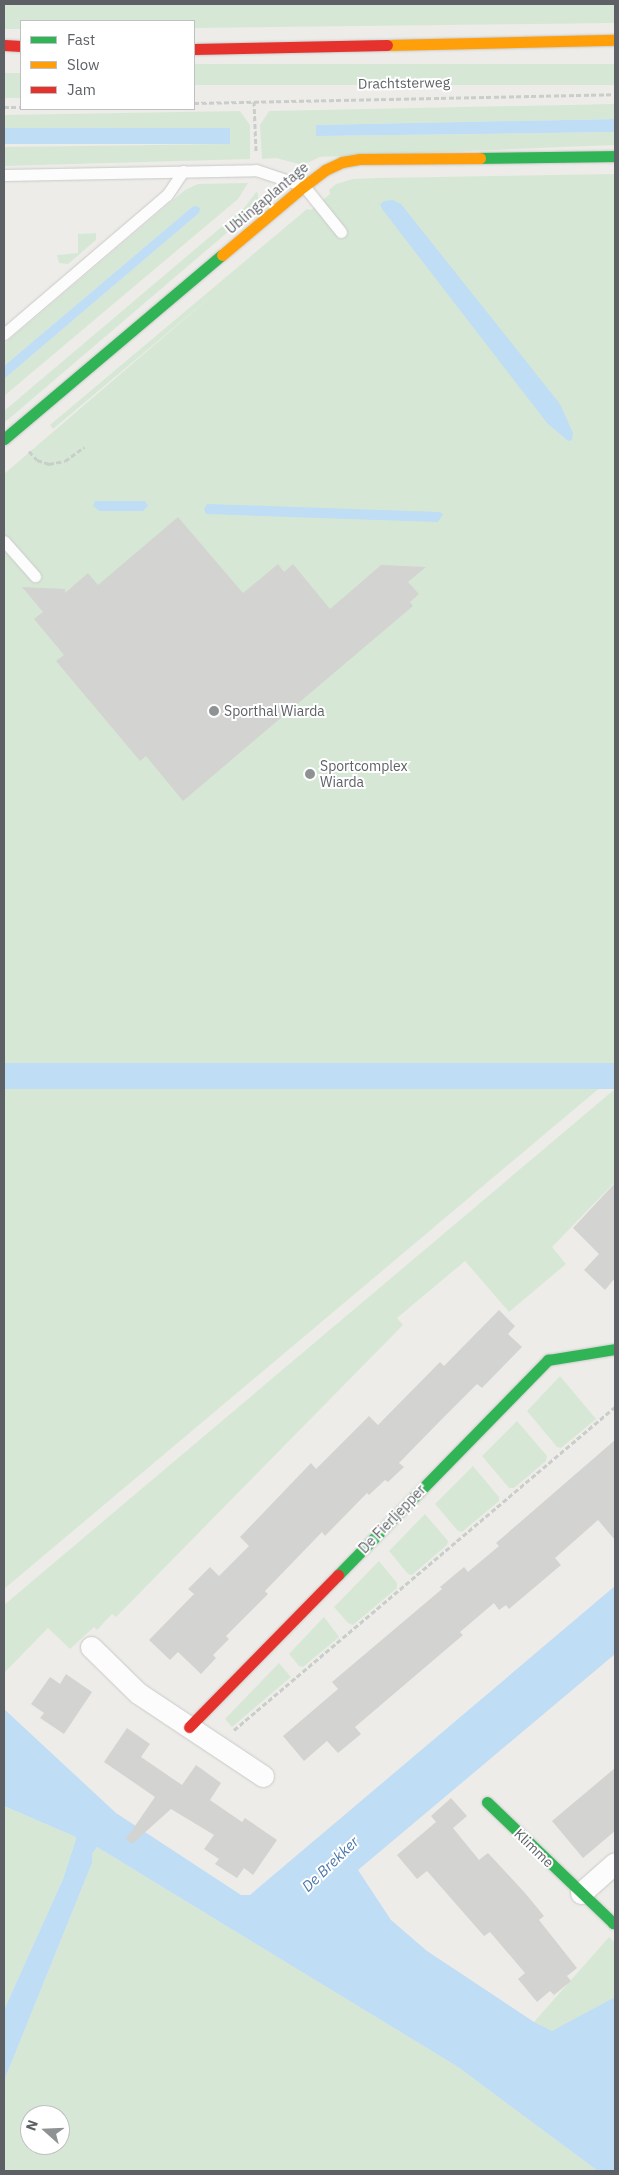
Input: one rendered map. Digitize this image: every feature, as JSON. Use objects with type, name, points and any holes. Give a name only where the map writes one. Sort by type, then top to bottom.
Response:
[{"type":"street","points":[[195,49],[615,40]]},
{"type":"street","points":[[4,45],[20,46]]},
{"type":"street","name":"Ublingaplantage","points":[[4,438],[304,186],[325,170],[342,162],[359,159],[615,156]]},
{"type":"street","name":"De Fierljepper","points":[[189,1727],[548,1360],[615,1349]]},
{"type":"street","points":[[91,1647],[138,1693],[263,1776]]},
{"type":"street","name":"Klimme","points":[[487,1802],[613,1923],[615,1921]]},
{"type":"street","points":[[581,1893],[615,1864]]},
{"type":"lane","points":[[4,175],[256,170],[304,186],[341,232]]},
{"type":"lane","points":[[4,334],[167,195],[183,171]]},
{"type":"lane","points":[[4,541],[35,576]]},
{"type":"path","name":"Drachtsterweg","points":[[195,103],[615,94]]},
{"type":"path","points":[[254,101],[256,170]]},
{"type":"path","points":[[4,107],[20,106]]},
{"type":"path","points":[[24,446],[37,460],[49,464],[65,461],[84,447]]},
{"type":"path","points":[[217,1745],[615,1408]]},
{"type":"green space","points":[[4,4],[615,4],[615,23],[195,28],[195,20],[20,20],[20,29],[4,29]]},
{"type":"green space","points":[[195,64],[615,64],[615,85],[195,85]]},
{"type":"green space","points":[[4,73],[20,73],[20,98],[4,98]]},
{"type":"green space","points":[[615,104],[615,119],[316,125],[316,136],[615,132],[615,145],[320,157],[303,165],[276,158],[262,159],[260,125],[269,111]]},
{"type":"green space","points":[[240,111],[250,125],[250,159],[4,166],[4,147],[229,144],[230,128],[4,131],[4,115]]},
{"type":"green space","name":"Sportcomplex Wiarda","points":[[615,174],[615,1075],[4,1589],[4,474],[216,292],[53,429],[50,425],[307,209],[311,210],[330,194],[329,190],[336,184],[353,179],[377,178]]},
{"type":"green space","points":[[248,183],[238,199],[4,396],[4,379],[199,213],[192,207],[4,366],[4,344],[185,190],[198,184]]},
{"type":"green space","points":[[257,191],[259,201],[256,208],[4,423],[4,411],[245,207]]},
{"type":"green space","points":[[96,233],[96,240],[68,264],[59,263],[57,255],[78,253],[78,234]]},
{"type":"green space","points":[[615,1089],[615,1182],[552,1247],[566,1264],[509,1312],[465,1261],[397,1318],[403,1325],[116,1617],[112,1614],[97,1630],[94,1627],[70,1649],[48,1628],[4,1673],[4,1605]]},
{"type":"green space","points":[[560,1376],[596,1419],[561,1448],[557,1447],[527,1411]]},
{"type":"green space","points":[[517,1421],[547,1456],[546,1461],[514,1488],[509,1488],[482,1456]]},
{"type":"green space","points":[[473,1466],[499,1497],[499,1501],[462,1532],[458,1531],[435,1504]]},
{"type":"green space","points":[[425,1514],[448,1541],[447,1545],[412,1575],[408,1574],[389,1551]]},
{"type":"green space","points":[[379,1561],[397,1583],[397,1588],[353,1625],[348,1623],[334,1607]]},
{"type":"green space","points":[[324,1617],[339,1637],[303,1667],[299,1666],[289,1654]]},
{"type":"green space","points":[[279,1663],[291,1677],[232,1727],[225,1719]]},
{"type":"green space","points":[[4,1806],[76,1837],[76,1839],[63,1879],[4,2010]]},
{"type":"green space","points":[[97,1847],[458,2067],[598,2171],[4,2171],[4,2081],[92,1863],[92,1854]]},
{"type":"green space","points":[[609,1937],[613,1941],[615,1940],[615,1997],[552,2032],[534,2022]]},
{"type":"water","points":[[615,119],[615,132],[316,136],[316,125]]},
{"type":"water","points":[[4,128],[230,128],[230,144],[4,144]]},
{"type":"water","points":[[393,200],[401,204],[560,404],[573,433],[572,440],[568,441],[547,423],[382,209],[380,204]]},
{"type":"water","points":[[192,207],[200,208],[199,213],[4,379],[4,366]]},
{"type":"water","points":[[95,501],[145,501],[148,506],[143,511],[99,511],[93,506]]},
{"type":"water","points":[[207,504],[440,512],[443,514],[438,522],[206,514],[204,509]]},
{"type":"water","points":[[4,1063],[615,1063],[615,1089],[4,1089]]},
{"type":"water","name":"De Brekker","points":[[615,1586],[615,1654],[358,1870],[391,1920],[427,1951],[534,2022],[552,2031],[615,1997],[615,2171],[598,2171],[458,2067],[97,1847],[92,1854],[92,1863],[4,2081],[4,2010],[63,1879],[76,1837],[4,1806],[4,1709],[116,1813],[241,1895],[250,1895]]},
{"type":"building","points":[[178,517],[243,593],[278,564],[284,572],[293,564],[330,609],[381,565],[426,567],[408,582],[419,594],[410,602],[413,606],[183,801],[146,756],[140,761],[56,661],[64,655],[34,619],[43,612],[22,587],[65,589],[65,593],[88,573],[98,585]]},
{"type":"building","points":[[615,1183],[615,1278],[605,1290],[584,1270],[599,1254],[573,1228]]},
{"type":"building","points":[[499,1310],[515,1326],[508,1334],[522,1347],[482,1388],[477,1384],[441,1420],[399,1463],[404,1467],[388,1482],[385,1480],[369,1495],[367,1493],[325,1536],[322,1532],[265,1591],[268,1594],[226,1636],[229,1639],[213,1655],[216,1658],[201,1674],[178,1652],[170,1660],[149,1640],[194,1594],[188,1589],[210,1567],[219,1576],[249,1546],[240,1537],[311,1463],[316,1469],[369,1416],[378,1425],[440,1362],[444,1366]]},
{"type":"building","points":[[615,1440],[615,1540],[598,1520],[555,1558],[561,1565],[509,1609],[506,1605],[499,1610],[494,1603],[460,1632],[463,1635],[355,1727],[361,1734],[338,1753],[327,1741],[304,1761],[283,1736],[338,1689],[332,1682],[442,1589],[440,1587],[464,1567],[468,1572],[499,1546],[496,1543]]},
{"type":"building","points":[[66,1674],[92,1692],[64,1734],[40,1718],[44,1713],[31,1704],[50,1677],[60,1684]]},
{"type":"building","points":[[127,1728],[150,1744],[141,1757],[182,1785],[196,1765],[221,1783],[210,1800],[242,1822],[245,1818],[277,1840],[253,1875],[244,1868],[237,1878],[215,1864],[219,1859],[204,1849],[214,1835],[171,1809],[132,1844],[126,1839],[155,1797],[104,1762]]},
{"type":"building","points":[[615,1768],[615,1831],[583,1858],[552,1821]]},
{"type":"building","points":[[451,1798],[467,1816],[453,1828],[479,1860],[488,1853],[525,1893],[544,1916],[539,1920],[577,1968],[567,1976],[571,1981],[554,1995],[550,1991],[537,2002],[518,1979],[525,1973],[490,1932],[484,1936],[427,1871],[417,1879],[397,1855],[436,1822],[431,1816]]},
{"type":"traffic: fast","points":[[480,158],[615,156]]},
{"type":"traffic: fast","points":[[4,439],[222,255]]},
{"type":"traffic: fast","points":[[338,1575],[548,1360],[615,1349]]},
{"type":"traffic: fast","points":[[487,1802],[613,1923],[615,1921]]},
{"type":"traffic: slow","points":[[387,45],[615,40]]},
{"type":"traffic: slow","points":[[222,255],[304,186],[325,170],[342,162],[359,159],[480,158]]},
{"type":"traffic: jam","points":[[4,45],[20,46]]},
{"type":"traffic: jam","points":[[195,49],[387,45]]},
{"type":"traffic: jam","points":[[189,1727],[338,1575]]},
{"type":"place","name":"Sporthal Wiarda","points":[[214,711]]},
{"type":"place","name":"Sportcomplex Wiarda","points":[[310,774]]}]
